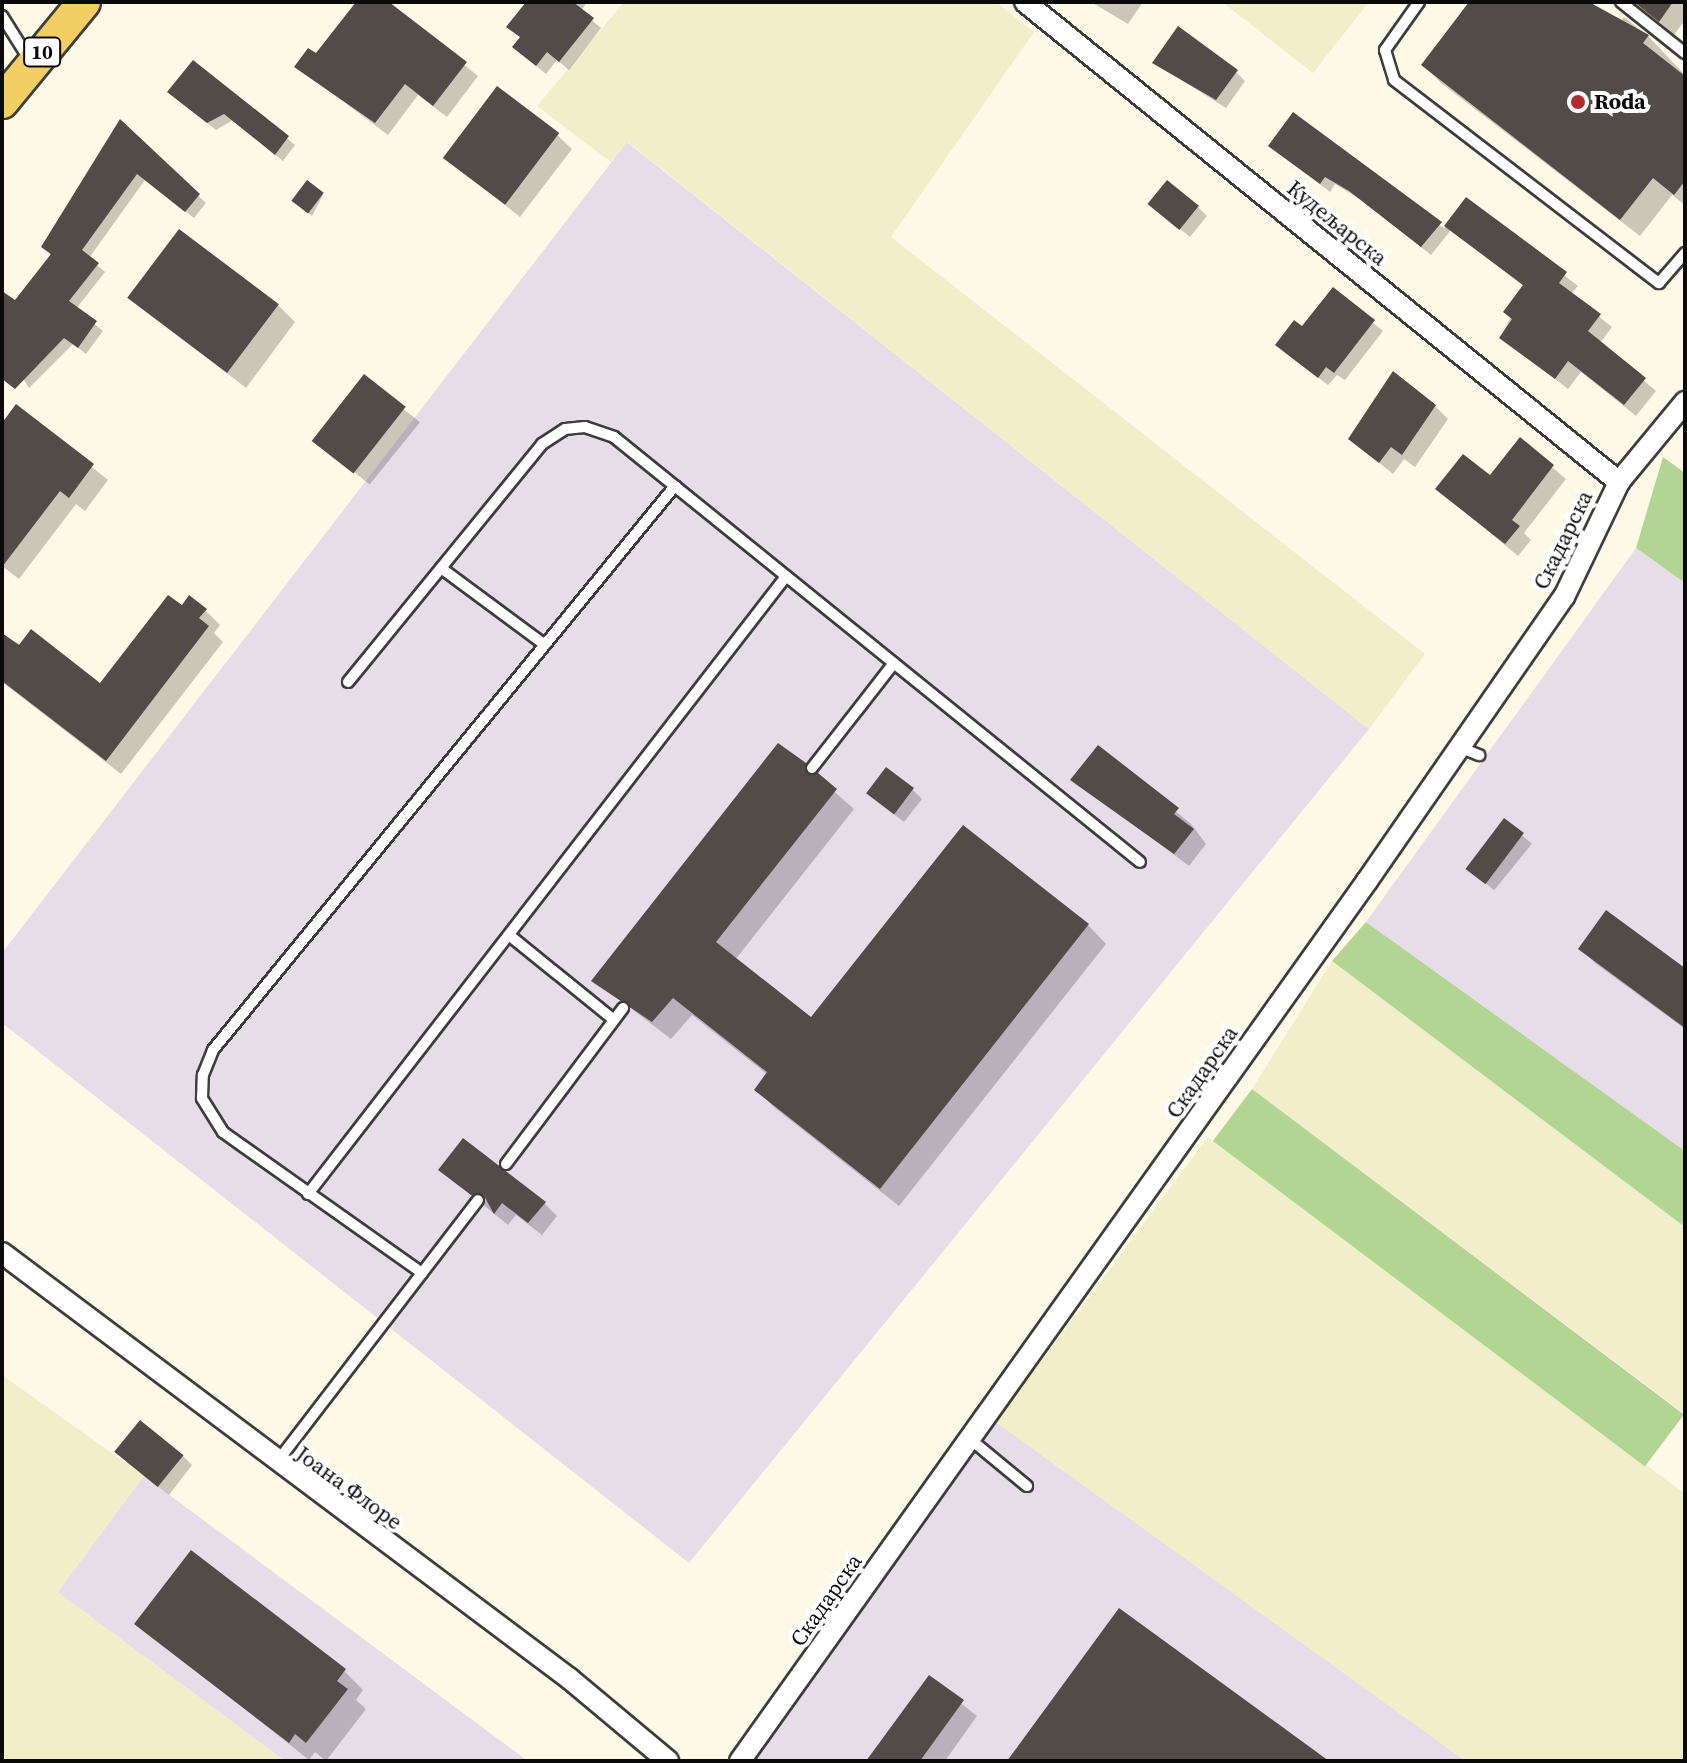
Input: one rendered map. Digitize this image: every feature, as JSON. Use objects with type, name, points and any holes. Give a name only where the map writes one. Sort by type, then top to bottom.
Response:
[{"type":"main road","name":"10","points":[[13,81],[84,2]]},
{"type":"street","name":"Кудељарска","points":[[1025,2],[1619,482]]},
{"type":"street","name":"Скадарска","points":[[740,1761],[1367,881],[1455,745],[1564,597],[1619,482],[1685,402]]},
{"type":"street","name":"Јоана Флоре","points":[[2,1253],[275,1464],[570,1679],[668,1761]]},
{"type":"lane","points":[[1419,2],[1385,50],[1394,80],[1659,283],[1685,253]]},
{"type":"lane","points":[[1621,2],[1685,53]]},
{"type":"lane","points":[[2,16],[13,81]]},
{"type":"lane","points":[[348,682],[542,444],[565,429],[614,437],[784,579],[894,663],[1140,862]]},
{"type":"lane","points":[[422,1273],[308,1194],[211,1116],[202,1098],[213,1050],[675,486]]},
{"type":"lane","points":[[441,568],[545,645]]},
{"type":"lane","points":[[308,1194],[784,579]]},
{"type":"lane","points":[[812,768],[894,663]]},
{"type":"lane","points":[[1455,745],[1479,755]]},
{"type":"lane","points":[[509,935],[614,1020]]},
{"type":"lane","points":[[506,1164],[623,1008]]},
{"type":"lane","points":[[275,1464],[478,1200]]},
{"type":"lane","points":[[970,1439],[1027,1486]]},
{"type":"shaded area","points":[[624,2],[996,2],[1034,32],[891,237],[1425,654],[1369,729],[628,142],[611,162],[537,106]]},
{"type":"shaded area","points":[[1222,2],[1369,2],[1313,73]]},
{"type":"shaded area","points":[[627,142],[1369,729],[689,1563],[2,1023],[2,953]]},
{"type":"shaded area","points":[[1636,548],[1685,583],[1685,1151],[1366,922]]},
{"type":"shaded area","points":[[1332,961],[1685,1227],[1685,1414],[1252,1089]]},
{"type":"shaded area","points":[[1208,1137],[1685,1494],[1685,1761],[1466,1761],[996,1422]]},
{"type":"shaded area","points":[[2,1375],[144,1476],[58,1592],[285,1761],[2,1761]]},
{"type":"shaded area","points":[[996,1422],[1466,1761],[754,1761]]},
{"type":"shaded area","points":[[144,1476],[528,1761],[285,1761],[57,1592]]},
{"type":"green space","points":[[1663,457],[1685,473],[1685,583],[1636,548]]},
{"type":"green space","points":[[1366,922],[1685,1151],[1685,1227],[1332,961]]},
{"type":"green space","points":[[1252,1089],[1684,1415],[1645,1466],[1213,1141]]},
{"type":"building","points":[[356,2],[389,2],[467,62],[433,106],[405,84],[375,123],[294,67],[308,48],[316,53]]},
{"type":"building","points":[[526,2],[573,2],[594,18],[559,62],[547,52],[536,66],[512,47],[520,37],[506,27]]},
{"type":"building","points":[[1469,2],[1589,2],[1649,35],[1643,43],[1685,76],[1685,181],[1674,195],[1653,178],[1620,220],[1421,65]]},
{"type":"building","points":[[1634,2],[1673,2],[1659,22]]},
{"type":"building","points":[[1178,26],[1238,70],[1216,100],[1152,63]]},
{"type":"building","points":[[193,60],[289,136],[275,155],[224,114],[207,123],[167,92]]},
{"type":"building","points":[[497,86],[559,133],[505,205],[443,158]]},
{"type":"building","points":[[1293,112],[1442,222],[1421,247],[1349,191],[1325,177],[1320,184],[1268,146]]},
{"type":"building","points":[[120,119],[200,194],[185,212],[137,174],[82,250],[99,263],[69,301],[97,321],[78,348],[64,338],[15,389],[2,379],[2,291],[15,300],[51,254],[41,247]]},
{"type":"building","points":[[307,180],[324,193],[308,213],[291,201]]},
{"type":"building","points":[[1167,180],[1199,206],[1179,230],[1147,204]]},
{"type":"building","points":[[1466,197],[1567,272],[1559,283],[1601,314],[1588,331],[1646,378],[1624,405],[1568,361],[1555,379],[1499,338],[1512,319],[1503,312],[1523,285],[1444,226]]},
{"type":"building","points":[[179,229],[279,304],[227,373],[127,298]]},
{"type":"building","points":[[1333,287],[1375,320],[1334,373],[1326,367],[1318,378],[1275,345],[1294,320],[1302,326]]},
{"type":"building","points":[[1393,371],[1436,405],[1402,455],[1391,447],[1379,463],[1348,439]]},
{"type":"building","points":[[364,374],[406,407],[353,474],[312,441]]},
{"type":"building","points":[[16,404],[94,464],[69,498],[60,491],[2,567],[2,423]]},
{"type":"building","points":[[1520,437],[1554,465],[1512,520],[1520,526],[1505,544],[1435,489],[1463,454],[1490,475]]},
{"type":"building","points":[[168,595],[182,605],[189,595],[207,609],[199,618],[209,626],[106,761],[2,681],[2,633],[19,645],[31,629],[100,683]]},
{"type":"building","points":[[778,743],[806,763],[807,774],[818,773],[837,789],[716,942],[811,1017],[963,825],[1089,924],[880,1189],[754,1090],[767,1072],[673,998],[652,1022],[591,981]]},
{"type":"building","points":[[1098,745],[1179,808],[1174,814],[1194,829],[1174,854],[1070,780]]},
{"type":"building","points":[[886,767],[914,788],[894,814],[866,793]]},
{"type":"building","points":[[1504,818],[1524,833],[1485,884],[1465,869]]},
{"type":"building","points":[[1606,910],[1685,968],[1685,1028],[1578,949]]},
{"type":"building","points":[[463,1138],[546,1202],[528,1223],[502,1203],[494,1214],[483,1194],[471,1195],[438,1170]]},
{"type":"building","points":[[140,1420],[184,1455],[158,1487],[114,1452]]},
{"type":"building","points":[[191,1550],[346,1669],[337,1681],[348,1689],[306,1743],[295,1734],[289,1743],[134,1624]]},
{"type":"building","points":[[1119,1608],[1329,1761],[1007,1761]]},
{"type":"building","points":[[929,1675],[964,1700],[920,1761],[866,1761]]},
{"type":"place","name":"Roda","points":[[1578,102]]}]
